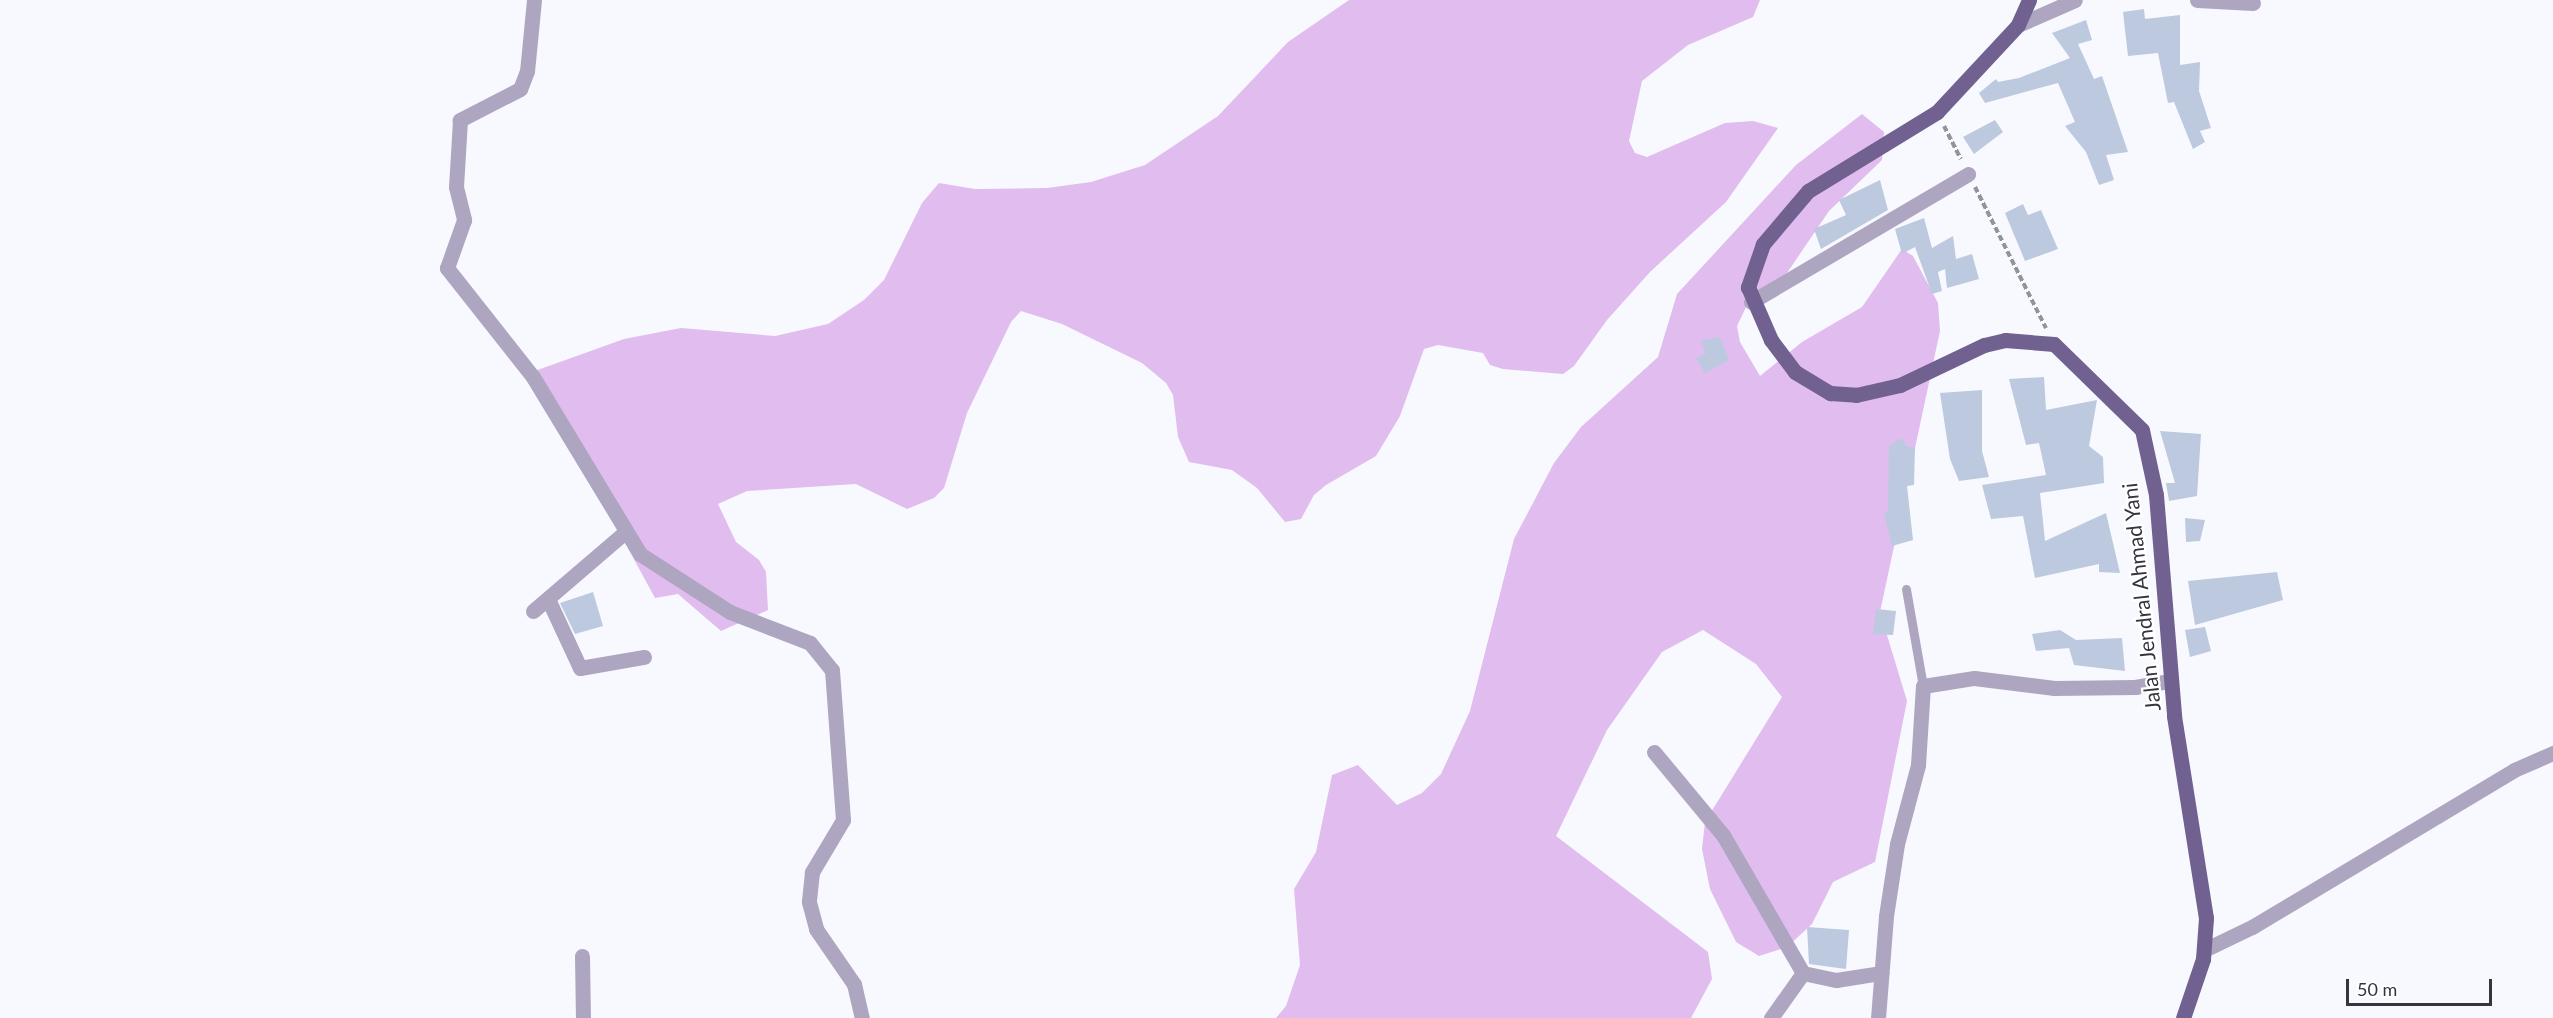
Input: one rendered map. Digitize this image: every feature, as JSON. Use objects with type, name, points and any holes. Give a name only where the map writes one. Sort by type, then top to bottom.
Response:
[{"type":"main road","points":[[2029,0],[2018,25],[1937,112],[1808,192],[1763,244],[1748,287],[1751,302],[1795,372],[1830,393],[1856,395],[1900,385],[1984,345],[2005,340],[2054,344]]},
{"type":"main road","name":"Jalan Jendral Ahmad Yani","points":[[2054,344],[2142,430],[2156,495],[2169,681],[2206,918],[2204,950],[2184,1018]]},
{"type":"street","points":[[534,0],[527,71],[520,89],[460,120],[456,187],[465,220],[447,268],[533,377],[624,533],[656,569],[730,612],[810,643],[832,670],[843,820],[812,872],[809,902],[816,929],[854,984],[862,1018]]},
{"type":"street","points":[[2018,25],[2075,0]]},
{"type":"street","points":[[2198,0],[2253,3]]},
{"type":"street","points":[[1751,302],[1968,174]]},
{"type":"street","points":[[533,611],[624,533]]},
{"type":"street","points":[[548,599],[580,668],[644,657]]},
{"type":"street","points":[[1878,1018],[1881,973],[1897,844],[1918,765],[1923,686],[1974,678],[2054,688],[2135,687],[2169,681]]},
{"type":"street","points":[[1654,752],[1723,834],[1803,974],[1836,980],[1881,973]]},
{"type":"street","points":[[2204,950],[2252,927],[2514,770],[2553,753]]},
{"type":"street","points":[[582,956],[583,1018]]},
{"type":"street","points":[[1771,1018],[1803,974]]},
{"type":"lane","points":[[1906,589],[1923,686]]},
{"type":"path","points":[[1937,112],[2054,344]]},
{"type":"shaded area","points":[[1349,0],[1760,0],[1753,17],[1688,45],[1642,81],[1629,141],[1635,153],[1647,157],[1725,123],[1753,121],[1778,128],[1726,202],[1650,272],[1607,320],[1574,366],[1563,374],[1503,369],[1490,365],[1483,353],[1438,345],[1424,349],[1400,416],[1376,456],[1326,485],[1314,495],[1301,519],[1285,522],[1257,488],[1232,470],[1189,462],[1178,437],[1173,395],[1166,383],[1142,363],[1062,324],[1021,311],[1011,322],[967,413],[944,488],[934,498],[907,509],[856,484],[747,491],[718,504],[736,542],[759,560],[766,572],[768,610],[721,631],[678,594],[655,598],[532,372],[624,339],[681,328],[775,336],[828,324],[864,300],[884,280],[922,203],[939,183],[975,189],[1047,188],[1091,182],[1145,165],[1218,116],[1288,42]]},
{"type":"shaded area","points":[[1862,114],[1884,132],[1882,160],[1829,211],[1787,273],[1749,301],[1737,326],[1740,342],[1760,376],[1802,342],[1862,307],[1902,249],[1913,256],[1938,303],[1940,331],[1880,612],[1907,701],[1875,862],[1833,882],[1812,924],[1787,947],[1759,956],[1736,942],[1710,889],[1702,849],[1705,822],[1782,697],[1756,664],[1703,630],[1662,652],[1607,730],[1556,836],[1708,952],[1712,979],[1691,1018],[1276,1018],[1286,1006],[1300,965],[1294,889],[1316,852],[1332,775],[1358,765],[1397,805],[1422,793],[1441,774],[1470,711],[1514,539],[1554,463],[1581,427],[1658,357],[1677,294],[1796,165]]},
{"type":"building","points":[[2144,9],[2145,19],[2180,15],[2180,65],[2200,62],[2199,91],[2211,128],[2200,131],[2205,142],[2193,149],[2174,102],[2168,103],[2158,53],[2128,56],[2123,12]]},
{"type":"building","points":[[2086,20],[2092,40],[2078,44],[2094,79],[2102,76],[2128,152],[2106,155],[2114,180],[2099,185],[2086,152],[2065,126],[2075,122],[2058,83],[1985,103],[1979,93],[1996,79],[1998,82],[2019,78],[2070,58],[2052,33]]},
{"type":"building","points":[[1995,120],[2003,132],[1974,154],[1963,137]]},
{"type":"building","points":[[1880,180],[1888,210],[1821,249],[1814,229],[1846,215],[1839,200]]},
{"type":"building","points":[[2023,204],[2028,215],[2041,210],[2058,249],[2025,261],[2005,213]]},
{"type":"building","points":[[1924,218],[1932,248],[1953,236],[1956,259],[1972,254],[1979,279],[1947,288],[1945,269],[1938,272],[1942,291],[1932,294],[1915,247],[1902,254],[1895,229]]},
{"type":"building","points":[[1720,337],[1729,360],[1705,373],[1696,358],[1706,354],[1701,341]]},
{"type":"building","points":[[2044,377],[2046,410],[2097,400],[2089,446],[2103,457],[2104,483],[2040,493],[2045,541],[2106,513],[2120,573],[2099,572],[2099,564],[2035,578],[2023,516],[1991,519],[1982,485],[2046,475],[2039,443],[2026,445],[2009,379]]},
{"type":"building","points":[[1982,390],[1982,451],[1989,477],[1959,481],[1950,459],[1940,393]]},
{"type":"building","points":[[2160,431],[2201,434],[2197,496],[2169,501],[2166,483],[2175,483]]},
{"type":"building","points":[[1902,438],[1907,447],[1915,447],[1914,485],[1907,486],[1913,540],[1892,546],[1884,514],[1888,512],[1889,446]]},
{"type":"building","points":[[2185,518],[2205,520],[2200,541],[2186,542]]},
{"type":"building","points":[[2277,572],[2283,600],[2195,625],[2188,581]]},
{"type":"building","points":[[593,592],[603,626],[575,634],[560,603]]},
{"type":"building","points":[[1876,609],[1896,611],[1893,635],[1873,634]]},
{"type":"building","points":[[2205,627],[2211,651],[2190,657],[2185,630]]},
{"type":"building","points":[[2060,630],[2076,640],[2122,638],[2125,671],[2074,665],[2069,648],[2036,651],[2032,634]]},
{"type":"building","points":[[1807,927],[1849,930],[1846,969],[1809,964]]}]
